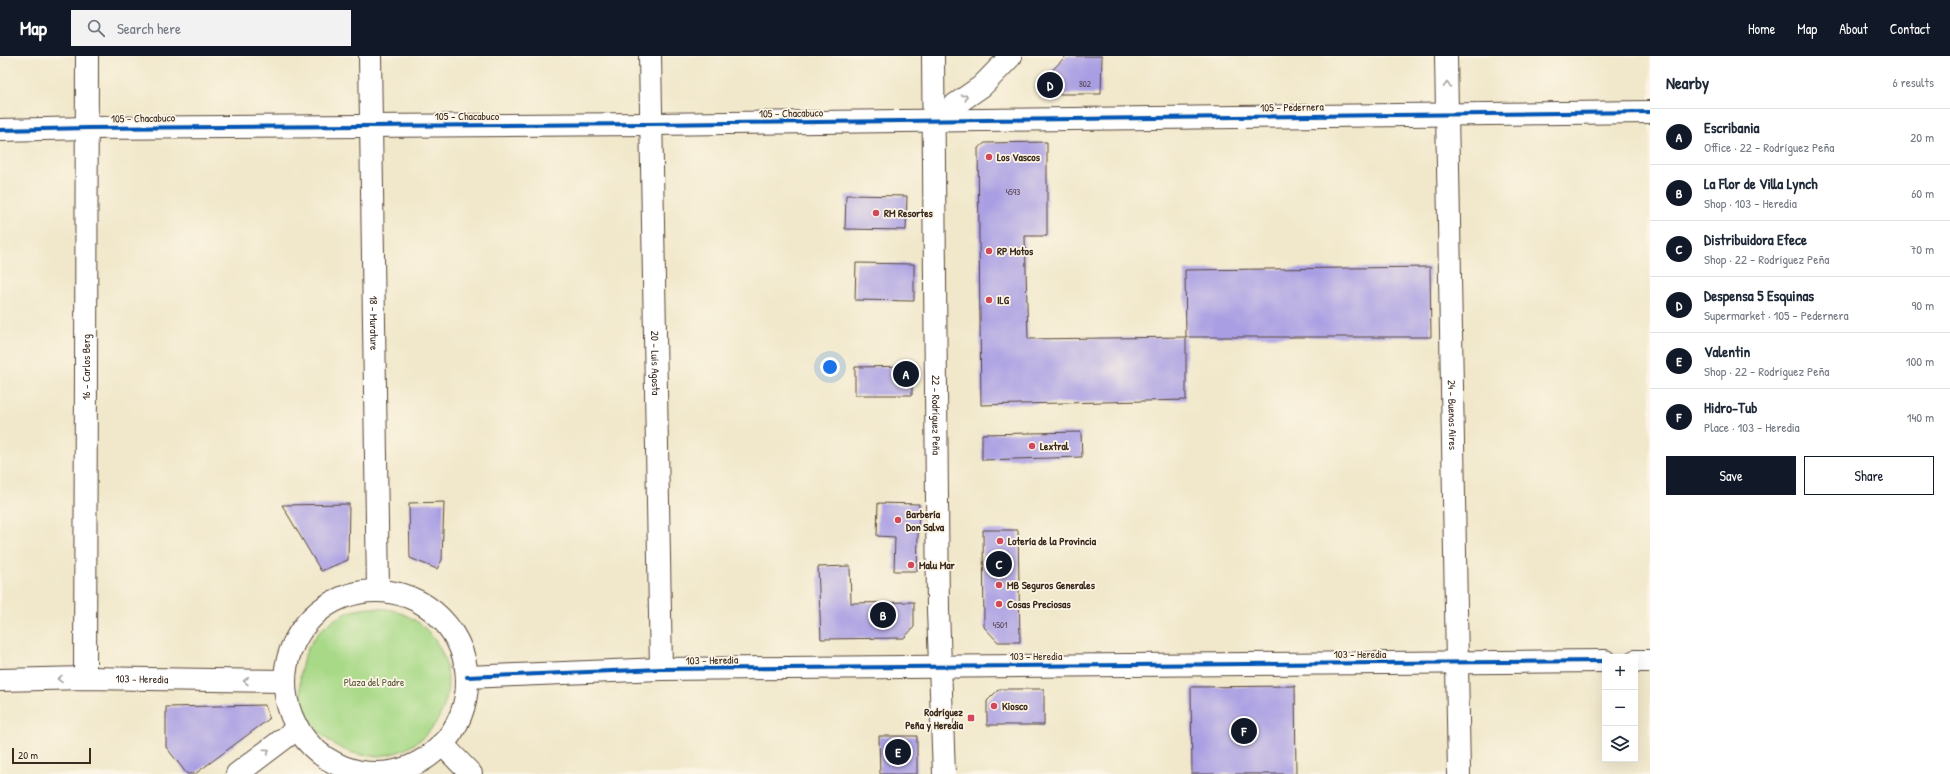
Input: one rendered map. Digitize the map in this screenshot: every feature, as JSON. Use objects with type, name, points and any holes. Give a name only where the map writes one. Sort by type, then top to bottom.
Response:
[{"type":"street","name":"16 - Carlos Berg","points":[[85,678],[88,128],[87,56]]},
{"type":"street","name":"18 - Murature","points":[[370,56],[378,590]]},
{"type":"street","name":"20 - Luis Agosta","points":[[650,56],[661,669]]},
{"type":"street","name":"22 - Rodríguez Peña","points":[[933,56],[939,666],[944,774]]},
{"type":"street","points":[[933,120],[982,86],[1010,56]]},
{"type":"street","name":"24 - Buenos Aires","points":[[1446,56],[1459,774]]},
{"type":"street","name":"105 - Pedernera","points":[[933,120],[1650,112]]},
{"type":"street","name":"105 - Chacabuco","points":[[0,130],[933,120]]},
{"type":"street","points":[[378,590],[405,595],[429,607],[444,621],[449,626],[462,650],[467,677],[466,695],[462,713],[454,729],[442,744],[425,759],[403,768],[380,773],[356,770],[333,762],[313,748],[298,728],[290,714],[285,681],[290,653],[303,627],[323,607],[350,594],[378,590]]},
{"type":"street","name":"103 - Heredia","points":[[467,677],[661,669],[1602,661]]},
{"type":"street","points":[[1638,661],[1650,661]]},
{"type":"street","name":"103 - Heredia","points":[[0,680],[85,678],[285,681]]},
{"type":"street","points":[[237,774],[298,728]]},
{"type":"street","points":[[442,744],[470,774]]},
{"type":"green space","name":"Plaza del Padre","points":[[381,608],[402,613],[415,620],[431,635],[443,654],[447,668],[447,696],[443,710],[436,723],[421,739],[415,744],[396,753],[381,756],[367,756],[346,751],[333,744],[312,723],[305,710],[301,696],[300,675],[305,654],[312,641],[333,620],[346,613],[360,609]]},
{"type":"building","points":[[1066,56],[1102,56],[1101,94],[1042,94],[1037,86]]},
{"type":"building","points":[[1047,142],[1047,236],[1025,236],[1028,339],[1186,337],[1186,400],[981,405],[978,148],[985,143]]},
{"type":"building","name":"RM Resortes","points":[[846,195],[907,196],[906,230],[845,229]]},
{"type":"building","points":[[856,263],[914,264],[914,301],[855,300]]},
{"type":"building","points":[[1430,267],[1431,337],[1186,337],[1185,270]]},
{"type":"building","points":[[912,366],[912,395],[855,395],[855,367]]},
{"type":"building","name":"Lextral","points":[[1081,432],[1082,457],[982,460],[982,434]]},
{"type":"building","points":[[444,502],[442,560],[437,569],[410,558],[409,503]]},
{"type":"building","name":"Barbería Don Salva","points":[[878,503],[919,504],[917,571],[894,571],[895,537],[877,536]]},
{"type":"building","points":[[349,504],[348,560],[321,571],[282,505]]},
{"type":"building","points":[[983,530],[1018,530],[1020,642],[998,642],[984,627]]},
{"type":"building","points":[[850,566],[851,603],[914,602],[914,627],[904,638],[821,639],[818,567]]},
{"type":"building","points":[[1295,686],[1296,774],[1192,774],[1191,687]]},
{"type":"building","points":[[999,689],[1044,689],[1044,725],[987,725],[987,701]]},
{"type":"building","points":[[265,705],[269,719],[195,774],[187,774],[166,747],[166,707]]},
{"type":"building","points":[[879,736],[917,736],[917,774],[880,774]]},
{"type":"cycle path","points":[[0,130],[1650,112]]},
{"type":"cycle path","points":[[467,677],[661,669],[1602,661]]},
{"type":"place","name":"Despensa 5 Esquinas","points":[[1050,85]]},
{"type":"place","name":"Los Vascos","points":[[989,157]]},
{"type":"place","name":"RM Resortes","points":[[876,213]]},
{"type":"place","name":"RP Motos","points":[[989,251]]},
{"type":"place","name":"ILG","points":[[989,300]]},
{"type":"place","name":"Escribania","points":[[906,374]]},
{"type":"place","name":"Lextral","points":[[1032,446]]},
{"type":"place","name":"Barbería Don Salva","points":[[898,520]]},
{"type":"place","name":"Lotería de la Provincia","points":[[1000,541]]},
{"type":"place","name":"Distribuidora Efece","points":[[999,564]]},
{"type":"place","name":"Malu Mar","points":[[911,565]]},
{"type":"place","name":"MB Seguros Generales","points":[[999,585]]},
{"type":"place","name":"Cosas Preciosas","points":[[999,604]]},
{"type":"place","name":"La Flor de Villa Lynch","points":[[883,615]]},
{"type":"place","name":"Kiosco","points":[[994,706]]},
{"type":"place","name":"Rodríguez Peña y Heredia","points":[[971,718]]},
{"type":"place","name":"Hidro-Tub","points":[[1244,731]]},
{"type":"place","name":"Valentin","points":[[898,752]]}]
